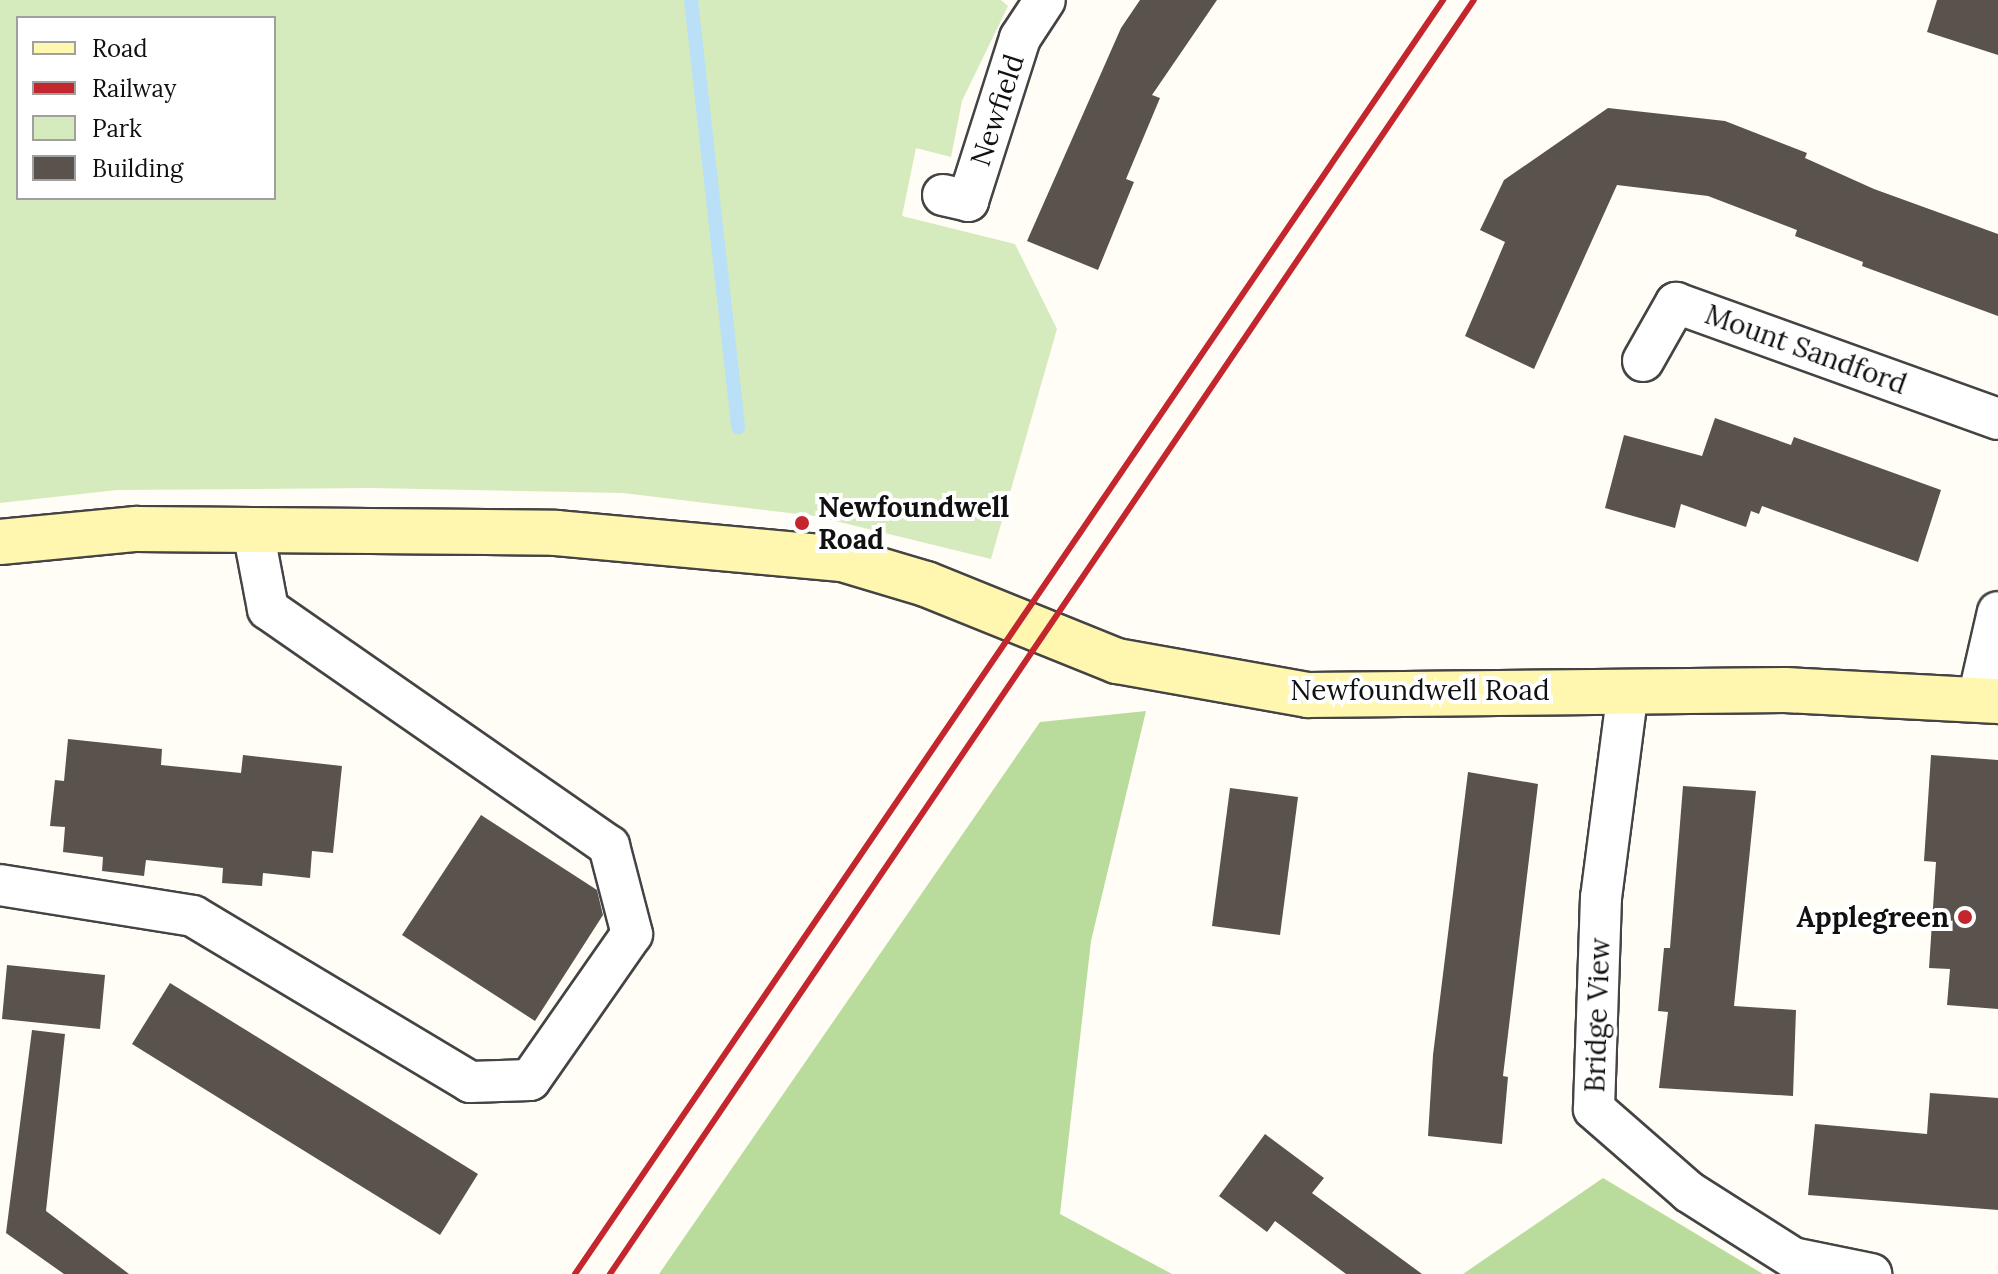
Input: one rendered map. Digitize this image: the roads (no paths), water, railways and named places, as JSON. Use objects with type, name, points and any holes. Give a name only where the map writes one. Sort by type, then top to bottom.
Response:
[{"type":"main road","name":"Newfoundwell Road","points":[[0,542],[136,529],[556,533],[842,559],[926,584],[1117,661],[1308,695],[1785,690],[1988,700]]},
{"type":"street","name":"Newfield","points":[[943,195],[968,201],[1020,38],[1045,0]]},
{"type":"street","name":"Mount Sandford","points":[[1643,361],[1676,303],[1998,419]]},
{"type":"street","points":[[0,885],[193,916],[470,1082],[530,1080],[632,934],[609,846],[268,609],[253,530]]},
{"type":"street","points":[[1988,700],[1998,612]]},
{"type":"street","name":"Bridge View","points":[[1628,690],[1601,897],[1594,1109],[1689,1192],[1793,1258],[1871,1274]]},
{"type":"waterway","points":[[691,0],[738,427]]},
{"type":"railway","points":[[575,1274],[1443,0]]},
{"type":"railway","points":[[610,1274],[1474,0]]},
{"type":"place","name":"Newfoundwell Road","points":[[802,523]]},
{"type":"place","name":"Applegreen","points":[[1965,917]]}]
